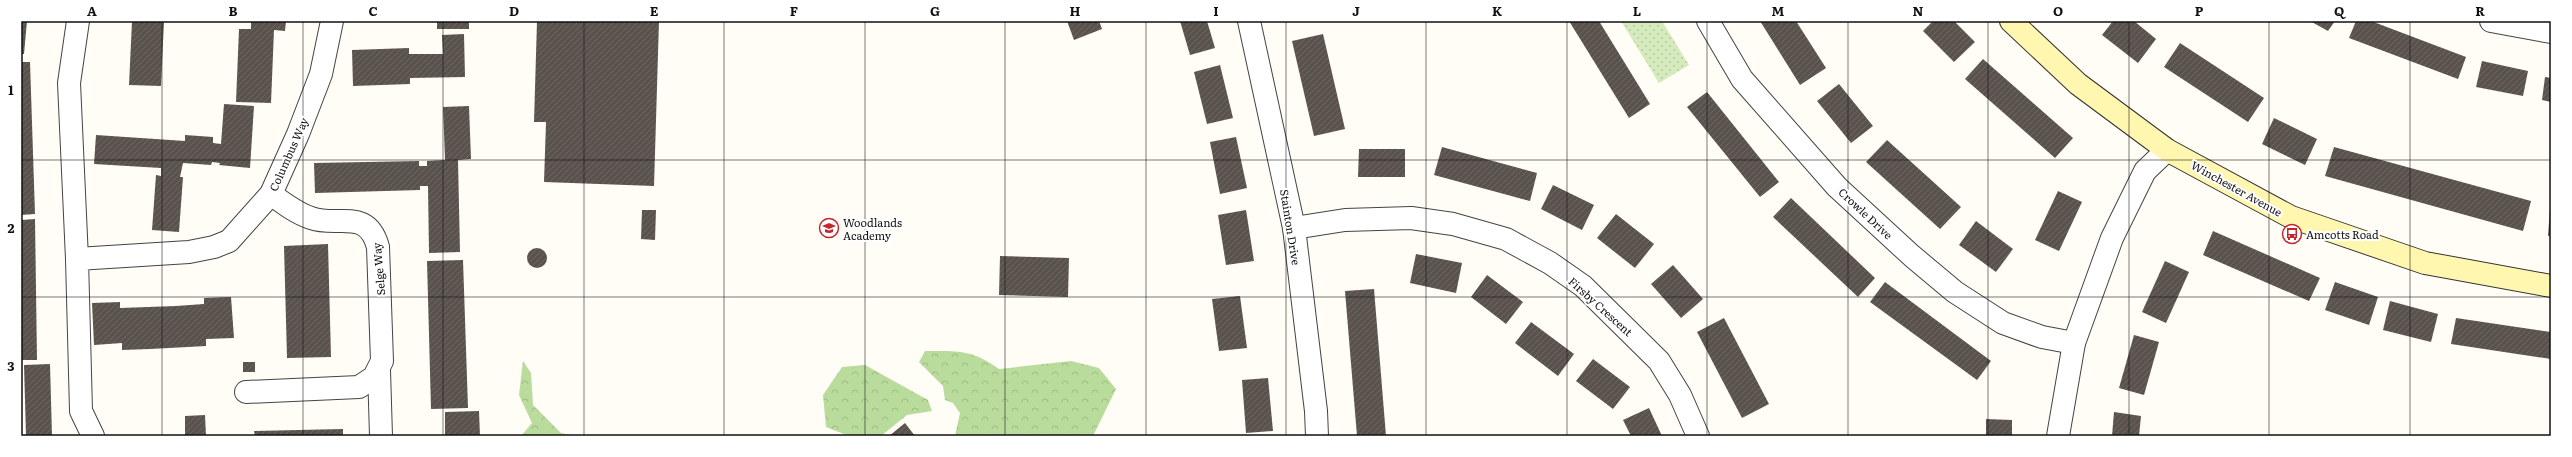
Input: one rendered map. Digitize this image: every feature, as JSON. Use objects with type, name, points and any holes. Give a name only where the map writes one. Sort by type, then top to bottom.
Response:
[{"type":"street","points":[[78,21],[69,84],[77,259],[81,411],[93,436]]},
{"type":"street","name":"Columbus Way","points":[[77,259],[189,252],[214,247],[229,241],[271,194],[298,134],[321,74],[332,21]]},
{"type":"street","name":"Stainton Drive","points":[[1249,21],[1294,228],[1316,411],[1317,436]]},
{"type":"street","name":"Crowle Drive","points":[[1708,21],[1742,79],[1838,187],[1912,256],[1955,292],[2003,323],[2042,337],[2074,343]]},
{"type":"street","name":"Winchester Avenue","points":[[2011,21],[2078,84],[2167,150],[2291,218],[2425,263],[2551,286]]},
{"type":"street","points":[[2491,21],[2551,32]]},
{"type":"street","points":[[2058,436],[2074,343],[2112,238],[2145,171],[2167,150]]},
{"type":"street","name":"Selge Way","points":[[271,194],[312,219],[353,221],[362,224],[375,238],[378,247],[383,352],[380,370],[381,436]]},
{"type":"street","name":"Firsby Crescent","points":[[1294,228],[1345,220],[1411,218],[1453,224],[1506,239],[1550,263],[1583,286],[1659,361],[1680,395],[1698,436]]},
{"type":"street","points":[[246,392],[359,387],[374,377],[380,370]]},
{"type":"green space","points":[[1621,21],[1662,21],[1689,65],[1659,83]]},
{"type":"green space","points":[[925,351],[964,352],[989,362],[999,369],[1071,361],[1099,368],[1116,389],[1093,436],[955,436],[960,413],[953,403],[945,400],[943,386],[919,362]]},
{"type":"green space","points":[[523,361],[531,373],[533,405],[561,433],[576,436],[521,436],[532,423],[519,395]]},
{"type":"green space","points":[[865,365],[928,400],[932,411],[907,415],[881,436],[849,436],[826,427],[823,395],[842,367]]},
{"type":"building","points":[[21,21],[27,21],[24,54],[21,54]]},
{"type":"building","points":[[132,21],[164,21],[161,86],[129,85]]},
{"type":"building","points":[[251,21],[286,21],[285,31],[274,30],[271,103],[236,102],[239,29],[251,29]]},
{"type":"building","points":[[437,21],[469,21],[469,29],[437,29]]},
{"type":"building","points":[[537,21],[659,21],[654,186],[544,182],[546,122],[534,122]]},
{"type":"building","points":[[1067,21],[1099,21],[1102,29],[1074,40]]},
{"type":"building","points":[[1180,21],[1207,21],[1215,48],[1190,55]]},
{"type":"building","points":[[1569,21],[1599,21],[1650,104],[1629,118]]},
{"type":"building","points":[[1760,21],[1796,21],[1826,68],[1800,85]]},
{"type":"building","points":[[1933,21],[1954,21],[1975,42],[1954,62],[1923,31]]},
{"type":"building","points":[[2113,21],[2134,21],[2156,39],[2138,63],[2102,35]]},
{"type":"building","points":[[2310,21],[2335,21],[2328,31]]},
{"type":"building","points":[[2356,21],[2371,21],[2466,57],[2458,79],[2349,38]]},
{"type":"building","points":[[464,34],[465,77],[410,78],[410,84],[353,86],[352,50],[409,48],[409,54],[443,54],[442,35]]},
{"type":"building","points":[[1323,34],[1345,129],[1314,136],[1292,41]]},
{"type":"building","points":[[2180,43],[2264,98],[2248,122],[2164,67]]},
{"type":"building","points":[[1983,59],[2073,138],[2055,158],[1965,79]]},
{"type":"building","points":[[2482,61],[2528,71],[2523,96],[2476,87]]},
{"type":"building","points":[[21,62],[30,62],[35,214],[21,215]]},
{"type":"building","points":[[1220,65],[1233,118],[1207,124],[1194,72]]},
{"type":"building","points":[[2545,77],[2551,78],[2551,102],[2542,100]]},
{"type":"building","points":[[1839,84],[1873,126],[1851,143],[1817,101]]},
{"type":"building","points":[[1707,92],[1779,182],[1760,197],[1687,107]]},
{"type":"building","points":[[224,104],[254,106],[250,168],[219,165],[220,163],[212,162],[211,165],[183,163],[180,177],[183,177],[179,232],[152,230],[156,175],[161,176],[161,168],[94,164],[96,135],[185,141],[185,135],[213,137],[213,143],[221,144]]},
{"type":"building","points":[[469,106],[471,159],[458,160],[460,252],[429,253],[428,186],[420,186],[420,190],[315,193],[314,163],[419,161],[419,166],[427,166],[427,161],[445,160],[443,107]]},
{"type":"building","points":[[2274,118],[2317,139],[2305,165],[2262,144]]},
{"type":"building","points":[[1236,137],[1247,188],[1220,194],[1210,142]]},
{"type":"building","points":[[1887,140],[1961,207],[1940,229],[1866,162]]},
{"type":"building","points":[[1442,147],[1537,173],[1530,201],[1434,175]]},
{"type":"building","points":[[2334,147],[2531,201],[2523,231],[2325,176]]},
{"type":"building","points":[[1359,149],[1405,149],[1405,177],[1358,177]]},
{"type":"building","points":[[1553,185],[1594,205],[1582,230],[1541,209]]},
{"type":"building","points":[[2058,191],[2082,202],[2059,251],[2035,240]]},
{"type":"building","points":[[1791,198],[1875,278],[1858,297],[1773,217]]},
{"type":"building","points":[[2550,209],[2551,236],[2548,236]]},
{"type":"building","points":[[642,210],[656,210],[655,240],[641,239]]},
{"type":"building","points":[[1246,210],[1254,261],[1226,265],[1218,215]]},
{"type":"building","points":[[1616,214],[1654,244],[1635,268],[1597,238]]},
{"type":"building","points":[[35,219],[37,360],[21,360],[21,220]]},
{"type":"building","points":[[1976,221],[2013,249],[1996,272],[1959,245]]},
{"type":"building","points":[[2213,231],[2320,278],[2309,301],[2203,255]]},
{"type":"building","points":[[328,244],[331,357],[287,358],[284,246]]},
{"type":"building","points":[[533,248],[541,248],[547,254],[547,262],[541,268],[533,268],[527,262],[527,254]]},
{"type":"building","points":[[1416,254],[1462,263],[1456,293],[1410,283]]},
{"type":"building","points":[[1000,256],[1069,258],[1068,297],[999,295]]},
{"type":"building","points":[[463,260],[468,408],[431,409],[427,261]]},
{"type":"building","points":[[2165,261],[2189,272],[2166,323],[2142,312]]},
{"type":"building","points":[[1673,265],[1703,299],[1681,318],[1651,284]]},
{"type":"building","points":[[1487,275],[1523,302],[1506,324],[1471,297]]},
{"type":"building","points":[[1885,282],[1991,361],[1977,380],[1870,302]]},
{"type":"building","points":[[2335,282],[2378,297],[2369,325],[2325,310]]},
{"type":"building","points":[[1374,289],[1386,436],[1357,436],[1345,291]]},
{"type":"building","points":[[1240,296],[1247,348],[1219,351],[1212,299]]},
{"type":"building","points":[[231,297],[234,338],[206,339],[206,346],[150,349],[122,350],[122,343],[94,345],[92,303],[120,302],[120,308],[176,306],[204,304],[204,298]]},
{"type":"building","points":[[2390,301],[2438,314],[2431,342],[2383,330]]},
{"type":"building","points":[[1724,318],[1769,404],[1742,418],[1697,332]]},
{"type":"building","points":[[2456,318],[2551,332],[2551,359],[2451,344]]},
{"type":"building","points":[[1531,322],[1574,354],[1558,376],[1515,343]]},
{"type":"building","points":[[2134,335],[2159,342],[2144,395],[2119,388]]},
{"type":"building","points":[[1593,359],[1630,387],[1613,409],[1576,381]]},
{"type":"building","points":[[243,362],[255,362],[255,372],[243,372]]},
{"type":"building","points":[[50,364],[52,436],[26,436],[24,365]]},
{"type":"building","points":[[1268,378],[1273,431],[1246,433],[1242,380]]},
{"type":"building","points":[[1649,408],[1662,436],[1631,436],[1623,420]]},
{"type":"building","points":[[479,411],[480,436],[445,436],[445,412]]},
{"type":"building","points":[[2114,412],[2141,416],[2139,436],[2112,436]]},
{"type":"building","points":[[205,415],[206,436],[185,436],[185,416]]},
{"type":"building","points":[[1986,419],[2012,420],[2012,436],[1986,436]]},
{"type":"building","points":[[905,423],[915,436],[889,436]]},
{"type":"building","points":[[343,429],[343,436],[255,436],[254,431]]},
{"type":"place","name":"Woodlands Academy","points":[[829,228]]},
{"type":"place","name":"Amcotts Road","points":[[2292,234]]}]
